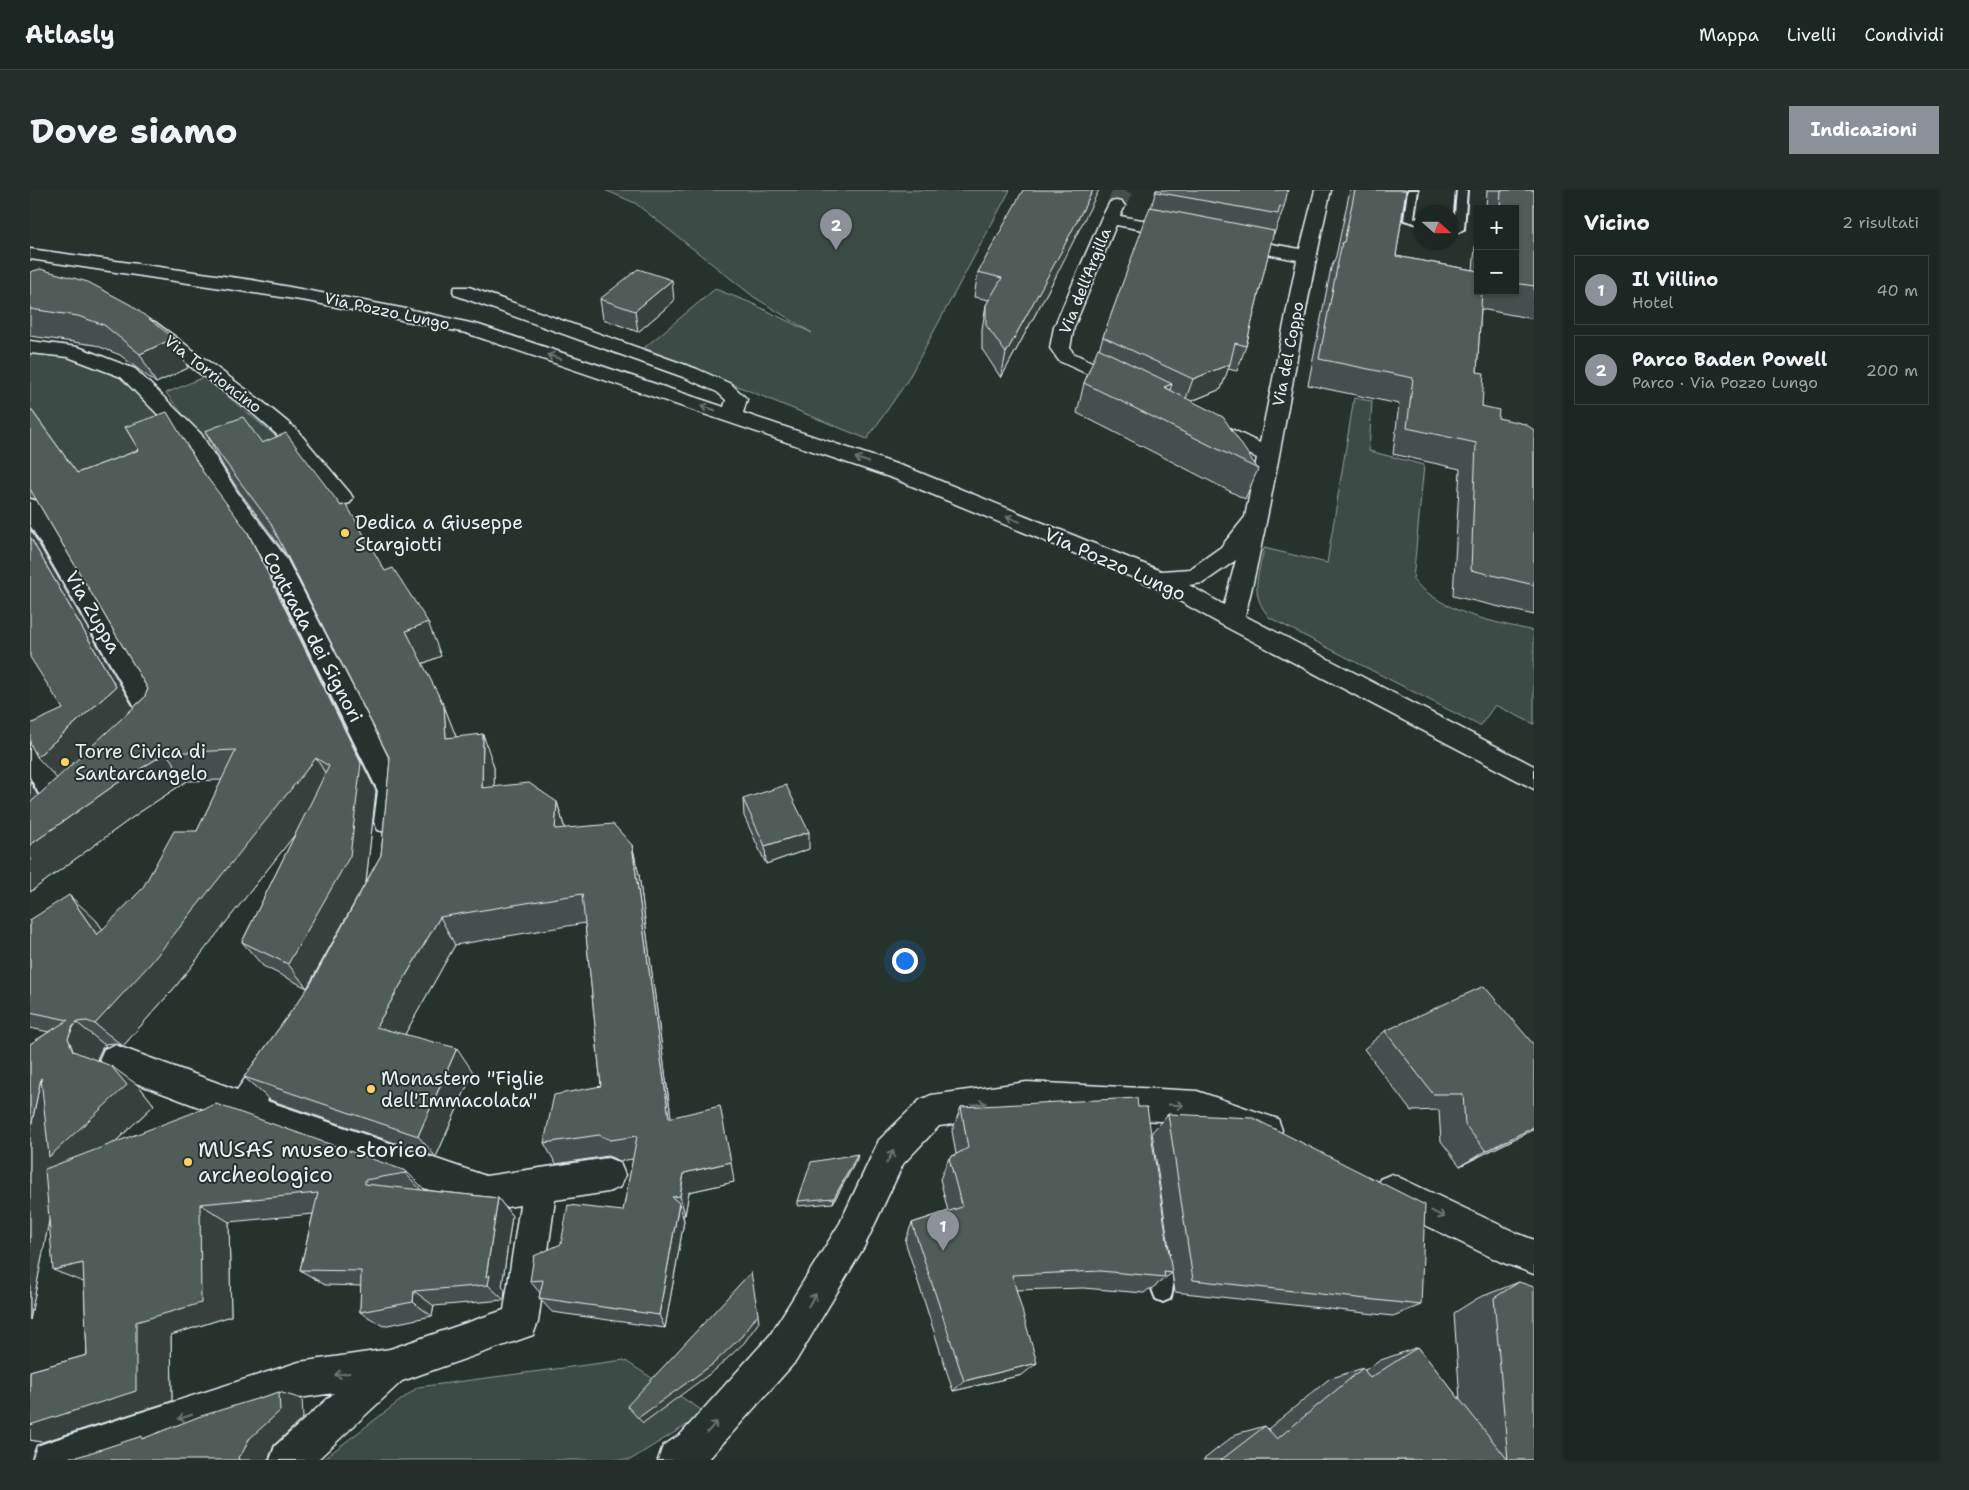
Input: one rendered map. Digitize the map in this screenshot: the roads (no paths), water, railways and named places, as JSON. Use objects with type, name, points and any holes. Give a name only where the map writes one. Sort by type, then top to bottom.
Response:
[{"type":"street","name":"Via del Coppo","points":[[1232,620],[1249,560],[1255,519],[1307,256],[1323,190]]},
{"type":"street","name":"Via dell'Argilla","points":[[1138,391],[1066,357],[1060,348],[1064,326],[1113,212],[1201,236]]},
{"type":"street","points":[[1220,239],[1307,256]]},
{"type":"street","name":"Via Pozzo Lungo","points":[[30,254],[248,284],[402,312],[472,329],[903,474],[1159,579],[1232,620],[1534,778]]},
{"type":"street","name":"Via Pozzo Lungo","points":[[462,291],[690,373],[724,388],[737,399],[732,416]]},
{"type":"street","name":"Via Torrioncino","points":[[132,317],[154,329],[256,406],[289,434],[342,498]]},
{"type":"street","name":"Contrada dei Signori","points":[[30,346],[71,351],[128,373],[194,439],[229,497],[275,558],[368,742],[391,792],[385,847]]},
{"type":"street","points":[[1190,417],[1268,455]]},
{"type":"street","name":"Via Zuppa","points":[[32,514],[155,719],[126,746]]},
{"type":"street","name":"Via del Coppo","points":[[1159,579],[1195,577],[1229,553],[1255,519]]},
{"type":"street","points":[[30,752],[59,808]]},
{"type":"street","points":[[243,1108],[292,1038]]},
{"type":"street","points":[[115,1060],[243,1108],[486,1193],[608,1175]]},
{"type":"street","points":[[677,1460],[694,1447],[783,1348],[852,1235],[891,1152],[931,1111],[1027,1098],[1137,1113],[1197,1106],[1253,1124],[1296,1144]]},
{"type":"street","points":[[1365,1177],[1527,1261]]},
{"type":"street","points":[[51,1460],[300,1380],[390,1367],[520,1322],[540,1186]]},
{"type":"street","points":[[289,1460],[390,1367]]},
{"type":"lane","points":[[1413,190],[1409,220],[1414,221]]},
{"type":"lane","points":[[1459,229],[1462,190]]},
{"type":"lane","points":[[1156,1244],[1163,1292]]},
{"type":"tunnel","points":[[1116,206],[1123,190]]},
{"type":"place","name":"Parco Baden Powell","points":[[836,250]]},
{"type":"place","name":"Dedica a Giuseppe Stargiotti","points":[[345,533]]},
{"type":"place","name":"Torre Civica di Santarcangelo","points":[[65,762]]},
{"type":"place","name":"Monastero \"Figlie dell'Immacolata\"","points":[[371,1089]]},
{"type":"place","name":"MUSAS museo storico archeologico","points":[[188,1162]]},
{"type":"place","name":"Il Villino","points":[[943,1251]]}]
